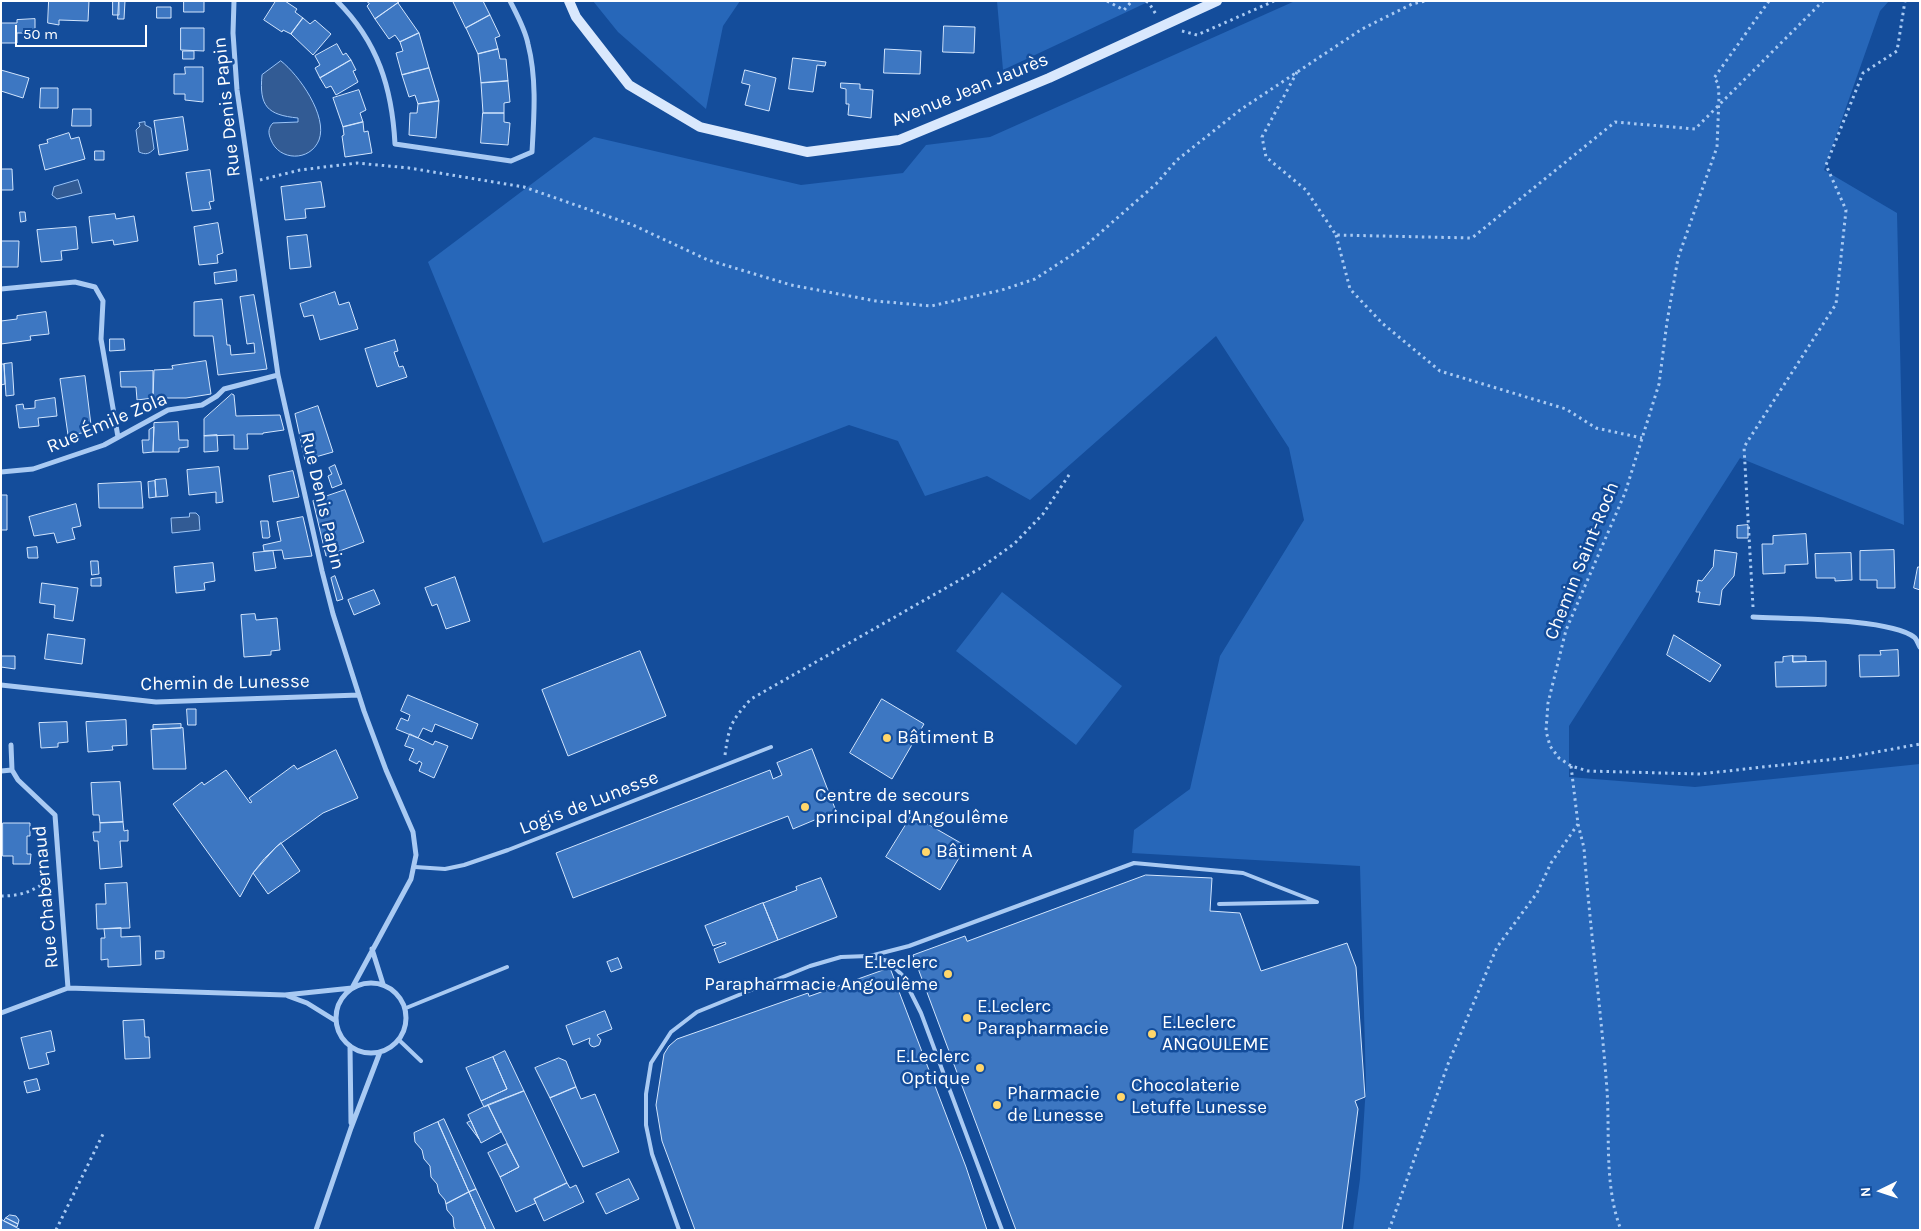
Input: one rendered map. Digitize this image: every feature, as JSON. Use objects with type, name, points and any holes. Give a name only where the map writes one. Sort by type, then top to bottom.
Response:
[{"type":"main road","name":"Avenue Jean Jaurès","points":[[569,1],[576,17],[629,85],[700,127],[807,152],[900,140],[1049,78],[1217,1]]},
{"type":"street","name":"Rue Denis Papin","points":[[234,1],[237,90],[278,375],[322,572],[346,657],[386,770],[413,832],[416,855],[411,879],[352,988]]},
{"type":"street","points":[[337,1],[352,16],[377,56],[394,112],[396,144],[511,161],[532,152],[533,78],[528,44],[518,16],[510,1]]},
{"type":"street","points":[[1,289],[75,282],[95,287],[103,301],[101,339],[118,436]]},
{"type":"street","name":"Rue Émile Zola","points":[[1,472],[33,470],[104,445],[168,410],[202,405],[218,396],[224,389],[278,375]]},
{"type":"street","points":[[1753,617],[1873,623],[1897,629],[1915,637],[1920,647]]},
{"type":"street","name":"Chemin de Lunesse","points":[[1,685],[156,702],[359,695]]},
{"type":"street","points":[[1,771],[12,770],[11,745]]},
{"type":"street","name":"Rue Chabernaud","points":[[12,770],[18,780],[55,815],[68,988]]},
{"type":"street","points":[[372,949],[383,984]]},
{"type":"street","points":[[361,983],[383,984],[393,989],[401,998],[406,1008],[405,1030],[399,1040],[390,1048],[370,1053],[360,1051],[350,1046],[340,1035],[336,1020],[340,1001],[352,988],[361,983]]},
{"type":"street","name":"Rue Chabernaud","points":[[1,1013],[68,988],[285,995]]},
{"type":"street","points":[[285,995],[352,988]]},
{"type":"street","points":[[285,995],[308,1003],[336,1020]]},
{"type":"street","points":[[350,1046],[351,1128]]},
{"type":"street","points":[[316,1230],[351,1128],[380,1052]]},
{"type":"lane","name":"Logis de Lunesse","points":[[415,867],[445,869],[464,866],[771,747]]},
{"type":"lane","points":[[679,1230],[652,1154],[646,1125],[646,1094],[652,1063],[671,1032],[697,1012],[810,966],[841,957],[868,956],[909,946],[1134,863],[1243,873],[1317,902],[1219,904]]},
{"type":"lane","points":[[868,956],[888,962],[902,975],[921,1013],[1002,1230]]},
{"type":"lane","points":[[406,1008],[507,967]]},
{"type":"lane","points":[[399,1040],[421,1061]]},
{"type":"path","points":[[1107,1],[1124,10],[1132,1]]},
{"type":"path","points":[[1164,26],[1197,35],[1274,1]]},
{"type":"path","points":[[250,183],[300,170],[358,163],[409,168],[515,186],[633,225],[708,260],[791,285],[876,301],[931,306],[1002,290],[1035,279],[1084,247],[1156,184],[1177,160],[1240,110],[1362,29],[1412,4],[1426,1]]},
{"type":"path","name":"Chemin Saint-Roch","points":[[1769,1],[1714,78],[1718,83],[1717,147],[1678,258],[1659,384],[1625,493],[1566,630],[1548,703],[1546,731],[1550,746],[1559,758],[1572,766],[1588,771],[1617,773],[1700,774],[1844,758],[1920,744]]},
{"type":"path","points":[[1336,235],[1472,238],[1615,122],[1695,129],[1823,1]]},
{"type":"path","points":[[1753,617],[1744,447],[1836,304],[1846,210],[1826,165],[1863,73],[1897,51],[1905,1]]},
{"type":"path","points":[[1297,72],[1262,137],[1266,157],[1306,190],[1336,235],[1350,289],[1382,323],[1440,371],[1566,409],[1596,428],[1642,438]]},
{"type":"path","points":[[724,766],[729,731],[734,718],[751,699],[979,570],[1014,544],[1043,514],[1071,472]]},
{"type":"path","points":[[1572,766],[1578,824],[1584,848],[1601,1011],[1610,1174],[1621,1230]]},
{"type":"path","points":[[1389,1230],[1448,1064],[1497,947],[1537,893],[1551,863],[1578,824]]},
{"type":"path","points":[[1,896],[17,896],[30,891],[59,873]]},
{"type":"path","points":[[56,1230],[104,1132]]},
{"type":"shaded area","points":[[593,1],[740,1],[723,26],[706,109],[618,32]]},
{"type":"shaded area","points":[[997,1],[1150,1],[1003,70]]},
{"type":"shaded area","points":[[1295,1],[1889,1],[1880,11],[1824,170],[1897,213],[1904,525],[1740,458],[1569,726],[1569,777],[1695,787],[1920,764],[1920,1230],[1353,1230],[1360,1179],[1366,1086],[1360,866],[1132,853],[1134,830],[1190,789],[1220,656],[1304,520],[1289,448],[1216,336],[1030,500],[987,476],[925,496],[898,441],[849,425],[543,543],[428,262],[594,137],[801,185],[903,173],[926,145],[990,137]]},
{"type":"shaded area","points":[[281,61],[303,86],[316,108],[319,120],[321,130],[319,140],[315,147],[302,155],[287,155],[281,152],[275,147],[269,135],[269,129],[273,123],[298,122],[298,118],[287,117],[272,111],[267,107],[262,94],[262,75]]},
{"type":"shaded area","points":[[145,122],[145,125],[151,128],[154,149],[146,154],[139,152],[136,130],[140,126],[139,123]]},
{"type":"shaded area","points":[[78,180],[82,193],[57,199],[52,195],[54,187]]},
{"type":"shaded area","points":[[190,513],[196,513],[199,516],[200,530],[172,533],[171,518],[189,517]]},
{"type":"shaded area","points":[[1002,592],[1122,686],[1076,745],[956,651]]},
{"type":"building","points":[[49,1],[89,1],[88,21],[59,20],[59,25],[48,23]]},
{"type":"building","points":[[113,1],[119,1],[119,15],[113,15]]},
{"type":"building","points":[[119,1],[125,1],[124,19],[118,19]]},
{"type":"building","points":[[184,1],[204,1],[204,12],[184,12]]},
{"type":"building","points":[[276,1],[285,1],[297,9],[295,12],[303,18],[291,34],[283,30],[282,32],[264,20]]},
{"type":"building","points":[[367,1],[399,2],[375,19],[367,6],[369,4]]},
{"type":"building","points":[[453,1],[483,1],[490,15],[466,28]]},
{"type":"building","points":[[398,3],[419,33],[400,42],[395,35],[389,39],[375,19]]},
{"type":"building","points":[[157,7],[171,7],[171,18],[157,18]]},
{"type":"building","points":[[490,15],[500,36],[495,38],[498,49],[478,54],[466,28]]},
{"type":"building","points":[[303,18],[310,24],[315,20],[331,34],[313,55],[291,34]]},
{"type":"building","points":[[35,19],[35,33],[17,33],[17,43],[1,43],[1,23],[17,23],[17,20]]},
{"type":"building","points":[[944,26],[975,27],[974,53],[943,52]]},
{"type":"building","points":[[181,28],[204,28],[204,51],[181,50]]},
{"type":"building","points":[[419,33],[429,68],[402,75],[396,53],[403,51],[400,42]]},
{"type":"building","points":[[337,44],[343,55],[346,53],[351,60],[320,78],[315,68],[320,65],[315,56]]},
{"type":"building","points":[[498,49],[500,59],[506,59],[508,81],[481,83],[478,54]]},
{"type":"building","points":[[885,49],[921,51],[920,74],[884,73]]},
{"type":"building","points":[[183,51],[194,51],[194,59],[183,59]]},
{"type":"building","points":[[793,58],[826,62],[825,66],[817,65],[813,92],[789,89]]},
{"type":"building","points":[[351,60],[356,70],[353,71],[358,82],[336,95],[331,86],[326,88],[320,78]]},
{"type":"building","points":[[185,67],[203,67],[203,102],[185,100],[185,94],[174,94],[174,74],[185,74]]},
{"type":"building","points":[[429,68],[439,101],[418,104],[415,95],[409,97],[402,75]]},
{"type":"building","points":[[1,70],[29,78],[23,98],[1,91]]},
{"type":"building","points":[[745,70],[776,78],[769,111],[745,105],[750,85],[742,83]]},
{"type":"building","points":[[508,81],[510,102],[504,103],[504,113],[483,113],[481,83]]},
{"type":"building","points":[[841,83],[860,84],[860,89],[873,90],[871,118],[848,115],[849,104],[846,104],[846,89],[841,88]]},
{"type":"building","points":[[41,88],[58,88],[58,108],[40,108]]},
{"type":"building","points":[[359,90],[366,110],[360,113],[363,122],[343,127],[333,98]]},
{"type":"building","points":[[439,101],[436,138],[409,135],[410,113],[417,113],[418,104]]},
{"type":"building","points":[[73,109],[91,109],[91,126],[72,126]]},
{"type":"building","points":[[483,113],[504,113],[504,122],[510,123],[508,145],[481,143]]},
{"type":"building","points":[[183,117],[188,150],[159,155],[154,121]]},
{"type":"building","points":[[363,122],[364,132],[368,131],[372,153],[345,157],[342,136],[344,135],[343,127]]},
{"type":"building","points":[[69,133],[71,139],[79,137],[85,159],[45,170],[39,145],[48,143],[47,140]]},
{"type":"building","points":[[95,151],[104,151],[104,160],[95,160]]},
{"type":"building","points":[[1,169],[12,169],[13,190],[1,190]]},
{"type":"building","points":[[210,170],[214,201],[209,202],[211,209],[192,211],[186,173]]},
{"type":"building","points":[[321,182],[325,207],[305,209],[306,218],[285,220],[281,187]]},
{"type":"building","points":[[20,212],[25,212],[26,221],[21,222]]},
{"type":"building","points":[[115,214],[116,219],[134,216],[138,241],[114,245],[113,240],[92,243],[89,217]]},
{"type":"building","points":[[218,223],[223,253],[217,255],[218,263],[199,265],[194,227]]},
{"type":"building","points":[[76,227],[78,249],[61,251],[62,260],[41,262],[37,230]]},
{"type":"building","points":[[307,235],[311,267],[290,269],[287,237]]},
{"type":"building","points":[[1,241],[19,241],[18,267],[1,267]]},
{"type":"building","points":[[236,270],[237,281],[215,284],[214,273]]},
{"type":"building","points":[[335,292],[339,305],[349,302],[358,329],[320,340],[313,315],[304,317],[300,304]]},
{"type":"building","points":[[254,295],[267,369],[218,375],[213,336],[194,336],[194,302],[222,299],[227,345],[230,345],[231,355],[255,353],[254,343],[247,344],[240,297]]},
{"type":"building","points":[[46,312],[49,334],[30,336],[31,340],[1,344],[1,321],[17,319],[17,316]]},
{"type":"building","points":[[110,339],[124,339],[125,350],[110,351]]},
{"type":"building","points":[[395,340],[398,351],[394,352],[399,367],[403,366],[407,377],[377,387],[365,349]]},
{"type":"building","points":[[206,361],[211,394],[186,398],[153,398],[154,370],[173,369],[172,366]]},
{"type":"building","points":[[12,363],[14,395],[6,396],[4,364]]},
{"type":"building","points":[[1,364],[4,364],[5,384],[1,385]]},
{"type":"building","points":[[153,371],[153,398],[137,400],[136,387],[121,387],[120,372]]},
{"type":"building","points":[[85,376],[91,425],[81,427],[82,433],[68,435],[60,379]]},
{"type":"building","points":[[232,394],[234,395],[236,416],[280,415],[284,430],[263,434],[247,434],[248,449],[234,449],[234,435],[204,436],[204,419]]},
{"type":"building","points":[[55,398],[57,416],[38,418],[39,426],[19,428],[16,405],[23,404],[24,409],[35,408],[35,401]]},
{"type":"building","points":[[318,406],[333,452],[305,460],[295,414]]},
{"type":"building","points":[[178,422],[179,440],[188,440],[188,447],[179,448],[179,452],[153,452],[154,423]]},
{"type":"building","points":[[154,427],[153,452],[143,453],[142,440],[149,440],[149,430]]},
{"type":"building","points":[[217,435],[218,451],[204,452],[204,436]]},
{"type":"building","points":[[335,465],[342,484],[332,488],[328,476],[332,474],[329,468]]},
{"type":"building","points":[[219,467],[223,502],[216,503],[216,492],[189,495],[187,470]]},
{"type":"building","points":[[293,471],[299,497],[273,502],[269,476]]},
{"type":"building","points":[[166,479],[168,496],[156,497],[155,480]]},
{"type":"building","points":[[155,481],[156,497],[149,498],[148,482]]},
{"type":"building","points":[[141,482],[143,508],[99,508],[98,484]]},
{"type":"building","points":[[345,490],[364,542],[326,556],[313,501]]},
{"type":"building","points":[[1,495],[7,495],[7,530],[1,530]]},
{"type":"building","points":[[76,504],[81,526],[72,528],[75,539],[57,543],[54,533],[34,536],[29,517]]},
{"type":"building","points":[[303,517],[312,556],[284,559],[282,550],[264,551],[263,545],[281,541],[277,522]]},
{"type":"building","points":[[261,521],[268,521],[270,537],[268,538],[263,538]]},
{"type":"building","points":[[1748,525],[1748,538],[1737,538],[1737,526]]},
{"type":"building","points":[[1806,534],[1808,564],[1785,565],[1785,573],[1763,574],[1762,544],[1773,544],[1773,536]]},
{"type":"building","points":[[37,547],[38,558],[28,558],[27,548]]},
{"type":"building","points":[[1715,550],[1737,553],[1734,576],[1722,590],[1720,605],[1698,602],[1700,592],[1696,592],[1698,580],[1702,581],[1713,567]]},
{"type":"building","points":[[1894,550],[1895,588],[1877,588],[1877,580],[1860,580],[1860,551]]},
{"type":"building","points":[[273,551],[276,568],[255,571],[253,553]]},
{"type":"building","points":[[1851,553],[1852,580],[1835,581],[1835,578],[1816,578],[1815,554]]},
{"type":"building","points":[[91,561],[98,561],[99,574],[92,575]]},
{"type":"building","points":[[213,563],[215,581],[204,583],[205,590],[176,593],[174,567]]},
{"type":"building","points":[[1918,567],[1920,567],[1920,590],[1914,588]]},
{"type":"building","points":[[335,576],[343,599],[337,601],[331,578]]},
{"type":"building","points":[[455,577],[470,621],[446,629],[437,604],[432,606],[425,588]]},
{"type":"building","points":[[101,578],[101,586],[91,586],[91,579]]},
{"type":"building","points":[[42,583],[78,588],[73,621],[54,618],[55,605],[40,603]]},
{"type":"building","points":[[374,590],[380,604],[354,615],[348,600]]},
{"type":"building","points":[[255,614],[256,620],[277,618],[280,650],[271,651],[271,655],[244,657],[241,615]]},
{"type":"building","points":[[48,634],[85,639],[82,664],[45,659]]},
{"type":"building","points":[[1674,635],[1721,665],[1710,682],[1667,655]]},
{"type":"building","points":[[1898,650],[1899,676],[1860,677],[1859,655],[1881,655],[1880,651]]},
{"type":"building","points":[[640,651],[666,716],[568,756],[542,690]]},
{"type":"building","points":[[1,656],[15,656],[15,669],[1,667]]},
{"type":"building","points":[[1793,656],[1793,662],[1826,661],[1826,686],[1776,687],[1775,662],[1783,662],[1783,657]]},
{"type":"building","points":[[1793,656],[1806,656],[1806,661],[1793,662]]},
{"type":"building","points":[[408,695],[478,724],[472,739],[435,724],[432,732],[423,728],[418,738],[396,729],[401,718],[408,721],[410,715],[401,711]]},
{"type":"building","name":"Bâtiment B","points":[[882,699],[924,724],[892,779],[850,753]]},
{"type":"building","points":[[187,709],[196,709],[196,725],[188,725]]},
{"type":"building","points":[[126,720],[127,745],[112,746],[113,750],[88,752],[86,722]]},
{"type":"building","points":[[67,722],[68,742],[58,743],[58,747],[41,748],[39,723]]},
{"type":"building","points":[[181,724],[181,728],[153,729],[153,725]]},
{"type":"building","points":[[183,728],[186,769],[153,769],[151,730]]},
{"type":"building","points":[[410,734],[433,745],[435,741],[448,746],[434,778],[419,771],[422,763],[419,761],[417,764],[409,760],[414,749],[405,746]]},
{"type":"building","points":[[812,749],[836,811],[793,829],[788,816],[573,898],[556,853],[770,770],[773,779],[782,775],[777,763]]},
{"type":"building","points":[[336,750],[358,798],[323,813],[276,847],[253,873],[240,897],[173,804],[202,782],[204,785],[226,770],[250,803],[252,802],[249,798],[294,765],[297,769]]},
{"type":"building","points":[[120,782],[123,822],[100,823],[99,815],[93,815],[91,783]]},
{"type":"building","name":"Bâtiment A","points":[[912,815],[966,846],[940,890],[886,857]]},
{"type":"building","points":[[123,822],[124,831],[128,830],[128,841],[120,841],[122,867],[100,869],[98,841],[94,841],[93,832],[100,832],[100,823]]},
{"type":"building","points":[[3,823],[30,823],[30,836],[27,836],[27,854],[31,854],[30,864],[13,864],[13,856],[3,856]]},
{"type":"building","points":[[281,843],[300,871],[268,894],[253,873],[264,859]]},
{"type":"building","name":"E.Leclerc ANGOULEME","points":[[1146,875],[1212,878],[1210,911],[1240,913],[1261,971],[1347,943],[1356,967],[1365,1097],[1355,1101],[1358,1109],[1342,1230],[1016,1230],[913,955],[965,936],[967,941]]},
{"type":"building","points":[[821,878],[837,917],[778,940],[763,903],[797,890],[796,887]]},
{"type":"building","points":[[127,883],[130,928],[97,929],[96,904],[106,904],[105,884]]},
{"type":"building","points":[[763,903],[778,940],[719,963],[714,949],[726,944],[725,942],[713,946],[705,926]]},
{"type":"building","points":[[121,928],[121,937],[140,936],[141,965],[108,967],[108,959],[101,960],[101,938],[105,938],[104,929]]},
{"type":"building","points":[[156,951],[164,951],[164,958],[156,959]]},
{"type":"building","points":[[618,958],[622,968],[611,972],[607,962]]},
{"type":"building","points":[[890,968],[966,1167],[987,1230],[695,1230],[662,1141],[656,1105],[664,1054],[669,1046],[677,1039],[808,993],[809,996]]},
{"type":"building","points":[[605,1011],[612,1029],[597,1035],[601,1040],[599,1045],[591,1046],[589,1043],[590,1038],[573,1045],[566,1026]]},
{"type":"building","points":[[144,1020],[145,1037],[149,1037],[150,1058],[125,1059],[123,1021]]},
{"type":"building","points":[[51,1031],[55,1051],[46,1053],[49,1064],[29,1069],[21,1038]]},
{"type":"building","points":[[505,1051],[524,1091],[484,1107],[481,1101],[507,1089],[493,1057]]},
{"type":"building","points":[[493,1057],[507,1089],[481,1101],[466,1068]]},
{"type":"building","points":[[559,1058],[566,1061],[576,1087],[550,1098],[535,1068]]},
{"type":"building","points":[[37,1079],[40,1090],[27,1093],[24,1082]]},
{"type":"building","points":[[576,1087],[581,1099],[595,1094],[619,1152],[583,1167],[550,1098]]},
{"type":"building","points":[[524,1091],[567,1183],[534,1199],[536,1203],[516,1212],[500,1177],[519,1167],[488,1105]]},
{"type":"building","points":[[488,1105],[501,1132],[481,1143],[468,1115]]},
{"type":"building","points":[[444,1119],[476,1189],[469,1192],[439,1125],[438,1122]]},
{"type":"building","points":[[471,1121],[479,1139],[467,1123]]},
{"type":"building","points":[[438,1122],[469,1192],[446,1204],[439,1193],[437,1184],[431,1177],[430,1166],[424,1159],[422,1150],[415,1142],[414,1133]]},
{"type":"building","points":[[507,1144],[519,1167],[500,1177],[488,1153]]},
{"type":"building","points":[[629,1179],[639,1199],[606,1214],[596,1194]]},
{"type":"building","points":[[567,1183],[570,1188],[576,1185],[584,1202],[544,1221],[534,1199]]},
{"type":"building","points":[[476,1189],[495,1230],[486,1230],[469,1192]]},
{"type":"building","points":[[469,1192],[486,1230],[456,1230],[454,1227],[453,1217],[447,1210],[446,1204]]},
{"type":"building","points":[[10,1215],[16,1216],[19,1220],[18,1224],[6,1218]]},
{"type":"building","points":[[6,1218],[18,1224],[17,1227],[4,1221]]},
{"type":"building","points":[[1,1219],[4,1221],[21,1230],[1,1230]]},
{"type":"place","name":"Bâtiment B","points":[[887,738]]},
{"type":"place","name":"Centre de secours principal d'Angoulême","points":[[805,807]]},
{"type":"place","name":"Bâtiment A","points":[[926,852]]},
{"type":"place","name":"E.Leclerc Parapharmacie Angoulême","points":[[948,974]]},
{"type":"place","name":"E.Leclerc Parapharmacie","points":[[967,1018]]},
{"type":"place","name":"E.Leclerc ANGOULEME","points":[[1152,1034]]},
{"type":"place","name":"E.Leclerc Optique","points":[[980,1068]]},
{"type":"place","name":"Chocolaterie Letuffe Lunesse","points":[[1121,1097]]},
{"type":"place","name":"Pharmacie de Lunesse","points":[[997,1105]]}]
